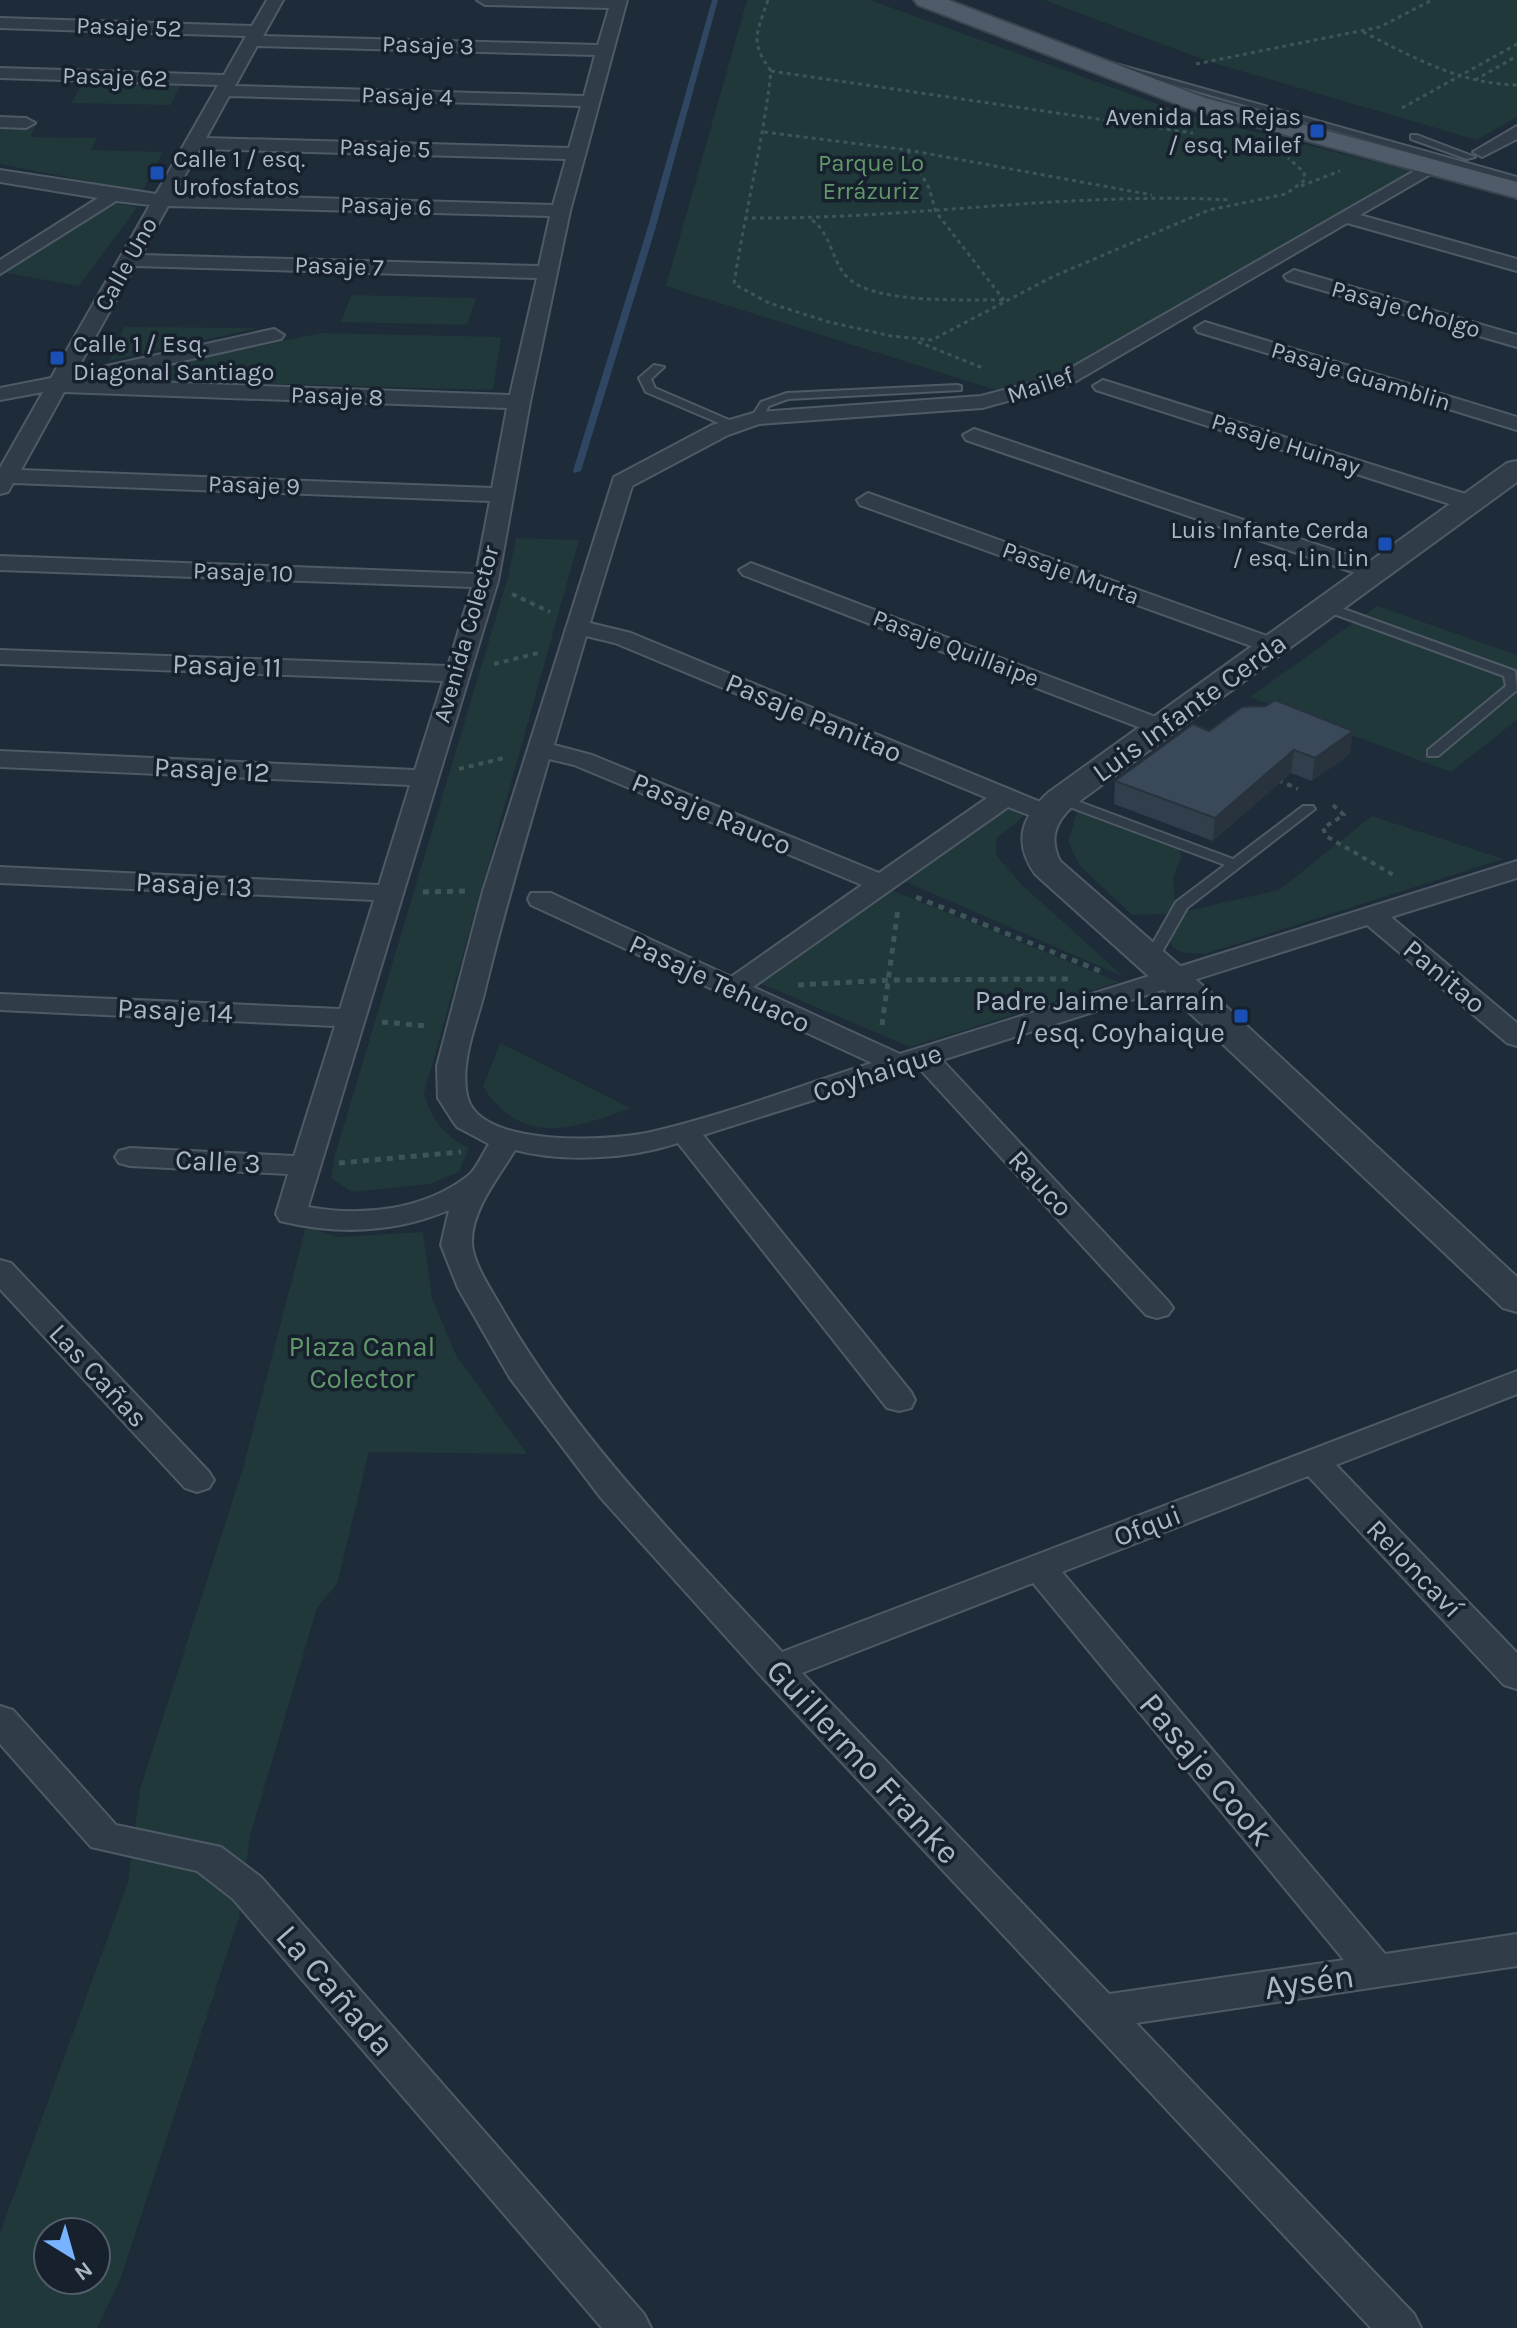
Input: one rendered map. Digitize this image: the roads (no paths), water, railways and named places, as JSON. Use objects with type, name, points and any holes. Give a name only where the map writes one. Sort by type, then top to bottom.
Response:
[{"type":"main road","points":[[926,0],[1230,113],[1517,190]]},
{"type":"main road","points":[[984,0],[1186,72],[1414,137],[1517,162]]},
{"type":"street","name":"Calle Uno","points":[[3,481],[275,0]]},
{"type":"street","points":[[485,0],[618,2]]},
{"type":"street","name":"Avenida Colector","points":[[498,1155],[429,1210],[398,1219],[365,1223],[325,1221],[291,1214],[486,581],[519,402],[561,211],[618,2]]},
{"type":"street","name":"Pasaje 52","points":[[0,23],[73,19],[255,36]]},
{"type":"street","name":"Pasaje 3","points":[[255,36],[604,50]]},
{"type":"street","name":"Pasaje 62","points":[[0,73],[227,86]]},
{"type":"street","name":"Pasaje 4","points":[[227,86],[591,101]]},
{"type":"street","points":[[0,122],[26,123]]},
{"type":"street","points":[[1482,152],[1517,131]]},
{"type":"street","name":"Pasaje 5","points":[[195,143],[576,154]]},
{"type":"street","name":"Mailef","points":[[577,636],[616,492],[622,482],[634,474],[732,425],[757,418],[982,402],[1046,387],[1083,370],[1430,167]]},
{"type":"street","name":"Pasaje 6","points":[[0,176],[112,196],[162,200],[561,211]]},
{"type":"street","points":[[0,268],[9,254],[108,200]]},
{"type":"street","points":[[1345,217],[1517,265]]},
{"type":"street","name":"Pasaje 7","points":[[128,260],[549,272]]},
{"type":"street","name":"Pasaje Cholgo","points":[[1294,276],[1517,341]]},
{"type":"street","name":"Pasaje Guamblin","points":[[1205,328],[1517,424]]},
{"type":"street","points":[[0,394],[58,385],[103,371],[274,335]]},
{"type":"street","name":"Pasaje 8","points":[[58,385],[89,389],[519,402]]},
{"type":"street","name":"Pasaje Huinay","points":[[1103,386],[1470,503]]},
{"type":"street","points":[[974,435],[1375,572]]},
{"type":"street","name":"Luis Infante Cerda","points":[[1054,806],[1517,469]]},
{"type":"street","name":"Pasaje 9","points":[[3,481],[502,495]]},
{"type":"street","name":"Pasaje Murta","points":[[868,500],[1273,646]]},
{"type":"street","name":"Pasaje 10","points":[[0,563],[486,581]]},
{"type":"street","name":"Pasaje Quillaipe","points":[[751,570],[1160,727]]},
{"type":"street","points":[[498,1155],[450,1094],[448,1080],[496,891],[577,636]]},
{"type":"street","name":"Pasaje Panitao","points":[[577,636],[623,638],[1005,797],[1054,806]]},
{"type":"street","name":"Pasaje 11","points":[[0,657],[455,674]]},
{"type":"street","name":"Pasaje Rauco","points":[[540,749],[583,760],[891,887]]},
{"type":"street","name":"Pasaje 12","points":[[0,759],[423,778]]},
{"type":"street","points":[[732,989],[891,887],[1005,797]]},
{"type":"street","points":[[1054,806],[1035,837],[1040,857],[1517,1299]]},
{"type":"street","name":"Coyhaique","points":[[498,1155],[532,1146],[587,1149],[632,1145],[685,1133],[1162,969],[1372,915],[1517,869]]},
{"type":"street","name":"Pasaje 13","points":[[0,875],[388,893]]},
{"type":"street","name":"Pasaje Tehuaco","points":[[541,899],[732,989],[900,1059]]},
{"type":"street","name":"Panitao","points":[[1372,915],[1517,1037]]},
{"type":"street","name":"Pasaje 14","points":[[0,1002],[350,1018]]},
{"type":"street","name":"Rauco","points":[[900,1059],[1157,1308]]},
{"type":"street","points":[[685,1133],[899,1400]]},
{"type":"street","name":"Guillermo Franke","points":[[498,1155],[460,1218],[456,1245],[474,1288],[521,1370],[613,1490],[776,1669],[1399,2328]]},
{"type":"street","name":"Calle 3","points":[[130,1157],[305,1166]]},
{"type":"street","name":"Las Cañas","points":[[0,1270],[197,1480]]},
{"type":"street","name":"Ofqui","points":[[776,1669],[1517,1382]]},
{"type":"street","name":"Reloncaví","points":[[1313,1461],[1517,1676]]},
{"type":"street","name":"Pasaje Cook","points":[[1039,1567],[1376,1971]]},
{"type":"street","name":"La Cañada","points":[[0,1720],[104,1837],[208,1858],[247,1888],[629,2328]]},
{"type":"street","name":"Aysén","points":[[1101,2012],[1376,1971],[1511,1957]]},
{"type":"lane","points":[[1056,48],[1517,180]]},
{"type":"lane","points":[[1414,137],[1517,173]]},
{"type":"lane","points":[[658,367],[645,378],[650,390],[732,425]]},
{"type":"lane","points":[[757,418],[765,404],[787,396],[957,388]]},
{"type":"lane","points":[[1327,607],[1510,674],[1513,687],[1433,753]]},
{"type":"lane","points":[[1054,806],[1234,864]]},
{"type":"lane","points":[[1162,969],[1181,905],[1308,809]]},
{"type":"waterway","points":[[577,471],[651,230],[715,0]]},
{"type":"place","name":"Avenida Las Rejas / esq. Mailef","points":[[1317,131]]},
{"type":"place","name":"Calle 1 / esq. Urofosfatos","points":[[157,173]]},
{"type":"place","name":"Calle 1 / Esq. Diagonal Santiago","points":[[57,358]]},
{"type":"place","name":"Luis Infante Cerda / esq. Lin Lin","points":[[1385,544]]},
{"type":"place","name":"Padre Jaime Larraín / esq. Coyhaique","points":[[1241,1016]]},
{"type":"park label","name":"Parque Lo Errázuriz","points":[[871,177]]},
{"type":"park label","name":"Plaza Canal Colector","points":[[362,1362]]}]
